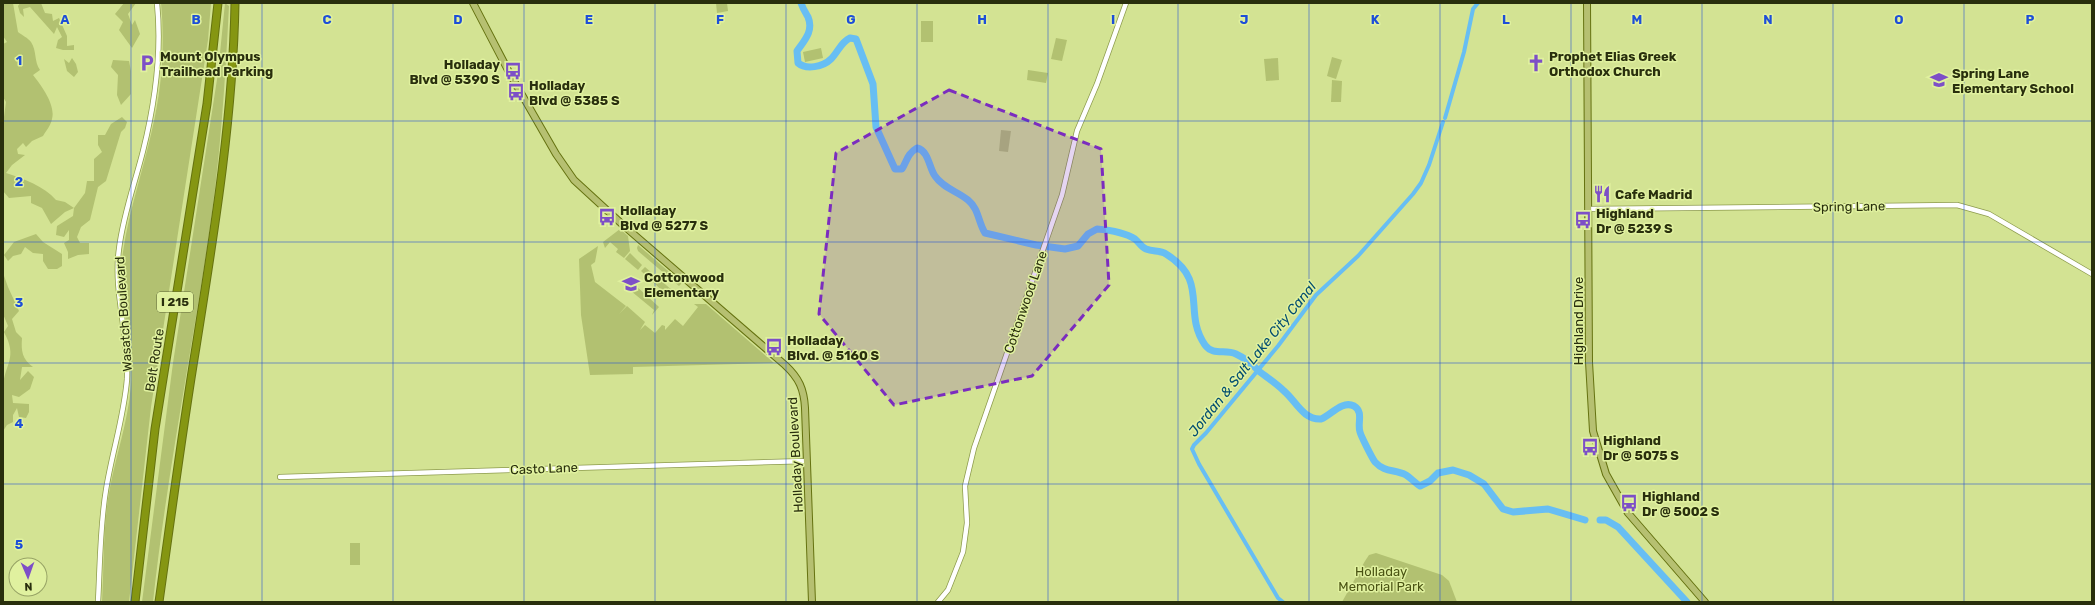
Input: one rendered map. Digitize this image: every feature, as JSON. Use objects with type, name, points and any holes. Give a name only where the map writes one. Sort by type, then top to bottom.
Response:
[{"type":"highway","name":"Belt Route","points":[[135,602],[155,430],[207,104],[218,3]]},
{"type":"highway","name":"I 215","points":[[159,602],[182,434],[216,218],[228,110],[235,3]]},
{"type":"main road","name":"Holladay Boulevard","points":[[473,3],[503,62],[556,154],[574,180],[623,225],[786,365],[798,378],[804,399],[812,602]]},
{"type":"main road","name":"Highland Drive","points":[[1587,3],[1589,372],[1592,423],[1599,454],[1610,482],[1628,513],[1705,602]]},
{"type":"street","name":"Wasatch Boulevard","points":[[98,602],[104,499],[123,412],[127,377],[126,344],[118,281],[118,254],[153,104],[158,50],[157,3]]},
{"type":"street","name":"Cottonwood Lane","points":[[938,602],[948,590],[963,552],[966,534],[965,486],[970,464],[1046,238],[1062,195],[1077,131],[1097,84],[1126,3]]},
{"type":"street","name":"Spring Lane","points":[[1588,209],[1956,205],[1989,214],[2092,274]]},
{"type":"street","name":"Casto Lane","points":[[280,477],[807,461]]},
{"type":"highlighted area","points":[[949,90],[1101,149],[1109,285],[1032,376],[894,405],[819,314],[836,153]]},
{"type":"green space","points":[[3,3],[13,3],[18,32],[28,39],[33,45],[37,64],[40,70],[33,75],[47,96],[53,114],[51,123],[43,136],[32,141],[26,147],[23,143],[17,149],[18,154],[25,155],[12,165],[6,173],[33,184],[46,191],[56,200],[65,202],[74,208],[65,212],[51,224],[42,208],[31,203],[31,196],[9,198],[3,191],[3,116],[4,117],[6,102],[3,97],[3,44],[7,42],[3,36]]},
{"type":"green space","points":[[20,3],[41,3],[45,13],[52,14],[53,21],[59,18],[67,36],[67,46],[74,45],[74,50],[63,50],[56,48],[58,40],[62,37],[57,27],[54,34],[30,7],[23,9],[24,17],[20,13],[18,6]]},
{"type":"green space","points":[[124,3],[136,3],[128,14],[132,25],[135,20],[140,34],[132,48],[119,30],[123,22],[115,14]]},
{"type":"green space","points":[[161,3],[211,3],[208,40],[151,407],[129,602],[102,602],[106,512],[127,414],[131,385],[130,351],[123,301],[121,268],[129,221],[158,98],[163,51]]},
{"type":"green space","points":[[225,3],[229,6],[226,65],[222,124],[212,212],[171,466],[153,602],[142,602],[173,363],[218,73]]},
{"type":"green space","points":[[716,3],[727,3],[728,11],[717,13]]},
{"type":"green space","points":[[921,21],[933,21],[933,42],[921,42]]},
{"type":"green space","points":[[1056,38],[1067,40],[1062,61],[1051,59]]},
{"type":"green space","points":[[821,48],[823,58],[805,62],[803,52]]},
{"type":"green space","points":[[1332,57],[1342,60],[1336,79],[1327,76]]},
{"type":"green space","points":[[72,58],[76,64],[78,72],[74,77],[67,71],[64,59],[69,63]]},
{"type":"green space","points":[[1278,58],[1279,80],[1266,81],[1264,59]]},
{"type":"green space","points":[[113,60],[129,61],[131,71],[131,94],[121,105],[117,95],[118,75],[111,67]]},
{"type":"green space","points":[[1028,70],[1048,73],[1046,83],[1027,80]]},
{"type":"green space","points":[[1332,80],[1342,81],[1341,102],[1331,102]]},
{"type":"green space","points":[[122,117],[127,122],[125,128],[121,132],[106,181],[98,187],[90,220],[81,227],[77,237],[80,243],[89,243],[89,254],[78,255],[68,259],[68,252],[64,243],[69,240],[69,230],[64,237],[56,235],[57,226],[73,216],[74,208],[85,193],[87,181],[94,181],[94,159],[102,152],[98,145],[98,135],[105,135],[111,124]]},
{"type":"green space","points":[[1001,130],[1011,131],[1008,152],[999,151]]},
{"type":"green space","points":[[620,229],[628,236],[630,251],[624,258],[616,252],[618,249],[610,242],[605,248],[603,242]]},
{"type":"green space","points":[[36,234],[43,242],[62,254],[62,266],[57,269],[48,269],[43,261],[43,254],[33,253],[25,247],[21,254],[13,256],[8,261],[4,255],[14,242]]},
{"type":"green space","points":[[638,245],[682,283],[679,286],[638,251]]},
{"type":"green space","name":"Cottonwood Elementary","points":[[598,246],[595,262],[591,265],[595,282],[626,306],[619,314],[627,306],[645,322],[640,330],[645,325],[655,333],[662,325],[665,326],[665,330],[675,319],[683,326],[698,307],[694,304],[706,304],[774,363],[633,367],[633,374],[590,375],[581,315],[579,259]]},
{"type":"green space","points":[[630,253],[642,265],[638,270],[625,259]]},
{"type":"green space","points":[[645,267],[673,291],[668,296],[641,271]]},
{"type":"green space","points":[[3,273],[19,311],[12,319],[16,332],[22,338],[24,358],[33,367],[22,367],[20,380],[28,371],[34,377],[30,389],[19,397],[12,395],[13,403],[29,404],[29,412],[26,418],[19,417],[17,408],[13,415],[13,422],[7,425],[3,431],[3,386],[10,360],[10,348],[4,332],[8,326],[3,314]]},
{"type":"green space","points":[[635,285],[659,307],[652,315],[654,310],[631,291]]},
{"type":"green space","points":[[350,543],[360,543],[360,565],[350,565]]},
{"type":"green space","name":"Holladay Memorial Park","points":[[1376,553],[1442,575],[1449,581],[1457,602],[1342,602],[1369,555]]},
{"type":"waterway","points":[[801,3],[810,22],[810,27],[805,40],[797,51],[798,63],[810,67],[824,64],[831,59],[847,40],[850,38],[856,39],[873,84],[876,127],[895,169],[902,169],[911,153],[917,148],[921,150],[926,156],[933,173],[938,180],[972,204],[985,233],[1036,245],[1065,249],[1078,246],[1088,234],[1097,229],[1116,232],[1131,237],[1146,249],[1166,254],[1179,264],[1187,275],[1192,286],[1195,321],[1199,333],[1208,348],[1215,351],[1232,353],[1252,364],[1281,388],[1300,409],[1309,416],[1321,419],[1341,406],[1350,405],[1357,408],[1360,414],[1359,429],[1362,438],[1375,462],[1383,468],[1402,473],[1420,486],[1430,481],[1438,473],[1453,470],[1469,475],[1484,484],[1503,509],[1513,512],[1548,509],[1585,520]]},
{"type":"waterway","name":"Jordan & Salt Lake City Canal","points":[[1445,118],[1464,52],[1473,9],[1478,3]]},
{"type":"waterway","name":"Jordan & Salt Lake City Canal","points":[[1283,602],[1278,598],[1199,464],[1192,449],[1278,346],[1316,295],[1358,256],[1413,194],[1421,183],[1429,165],[1443,122]]},
{"type":"waterway","points":[[1600,520],[1606,520],[1618,527],[1687,602]]},
{"type":"place","name":"Mount Olympus Trailhead Parking","points":[[147,63]]},
{"type":"place","name":"Prophet Elias Greek Orthodox Church","points":[[1536,63]]},
{"type":"place","name":"Holladay Blvd @ 5390 S","points":[[513,71]]},
{"type":"place","name":"Spring Lane Elementary School","points":[[1939,80]]},
{"type":"place","name":"Holladay Blvd @ 5385 S","points":[[516,92]]},
{"type":"place","name":"Cafe Madrid","points":[[1602,194]]},
{"type":"place","name":"Holladay Blvd @ 5277 S","points":[[607,217]]},
{"type":"place","name":"Highland Dr @ 5239 S","points":[[1583,220]]},
{"type":"place","name":"Cottonwood Elementary","points":[[631,284]]},
{"type":"place","name":"Holladay Blvd. @ 5160 S","points":[[774,347]]},
{"type":"place","name":"Highland Dr @ 5075 S","points":[[1590,447]]},
{"type":"place","name":"Highland Dr @ 5002 S","points":[[1629,503]]}]
